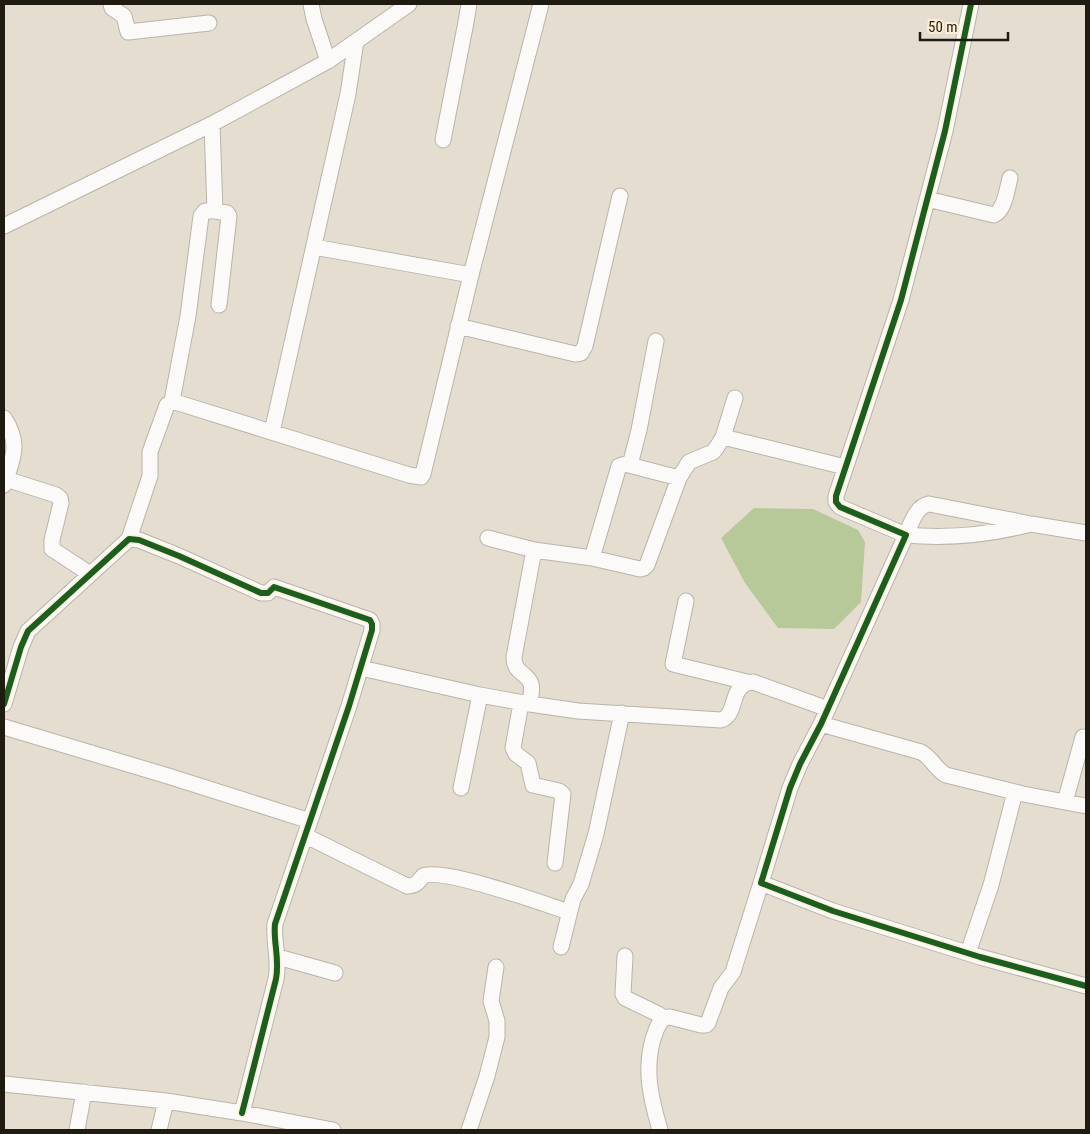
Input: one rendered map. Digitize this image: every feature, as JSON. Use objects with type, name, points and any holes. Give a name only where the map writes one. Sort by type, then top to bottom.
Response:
[{"type":"street","points":[[112,4],[112,8],[124,16],[128,32],[209,23]]},
{"type":"street","points":[[311,4],[328,61]]},
{"type":"street","points":[[4,226],[212,124],[328,61],[408,4]]},
{"type":"street","points":[[443,140],[468,4]]},
{"type":"street","points":[[172,401],[409,475],[421,477],[541,4]]},
{"type":"street","points":[[971,4],[945,131],[901,300],[845,466],[836,502],[840,507],[906,535],[962,537],[998,533],[1031,524]]},
{"type":"street","points":[[272,432],[348,94],[356,41]]},
{"type":"street","points":[[212,124],[215,211]]},
{"type":"street","points":[[927,199],[994,215],[1001,209],[1010,178]]},
{"type":"street","points":[[458,326],[575,354],[581,353],[585,346],[620,196]]},
{"type":"street","points":[[4,704],[21,647],[28,631],[129,539],[150,476],[150,452],[167,405],[172,401],[188,316],[200,216],[205,211],[227,213],[229,216],[219,305]]},
{"type":"street","points":[[314,247],[471,275]]},
{"type":"street","points":[[630,465],[639,430],[656,341]]},
{"type":"street","points":[[488,538],[534,550],[644,568],[647,565],[684,468],[689,462],[713,452],[717,447],[723,437],[735,398]]},
{"type":"street","points":[[4,418],[10,427],[15,443],[15,451],[5,482],[56,495],[60,498],[61,503],[52,540],[52,549],[90,574]]},
{"type":"street","points":[[723,437],[845,466]]},
{"type":"street","points":[[592,558],[618,469],[622,464],[679,478]]},
{"type":"street","points":[[625,956],[623,994],[625,998],[664,1018],[670,1017],[706,1025],[721,988],[733,972],[790,788],[800,764],[828,709],[906,535],[918,510],[923,505],[929,504],[1086,533]]},
{"type":"street","points":[[129,539],[139,540],[179,556],[261,593],[268,593],[274,587],[366,618],[372,624],[361,668],[275,924],[274,931],[278,957],[276,979],[242,1113]]},
{"type":"street","points":[[534,550],[514,657],[516,669],[531,685],[513,748],[516,754],[528,763],[533,785],[559,791],[563,794],[555,863]]},
{"type":"street","points":[[686,601],[673,664],[753,682],[828,709]]},
{"type":"street","points":[[361,668],[526,704],[578,711],[622,712],[721,720],[729,715],[741,685],[747,682]]},
{"type":"street","points":[[462,788],[480,695]]},
{"type":"street","points":[[561,947],[573,899],[581,884],[596,834],[622,712]]},
{"type":"street","points":[[821,724],[921,752],[927,755],[941,773],[946,775],[1015,792],[1086,806]]},
{"type":"street","points":[[4,727],[168,776],[310,822]]},
{"type":"street","points":[[1065,802],[1084,737]]},
{"type":"street","points":[[968,953],[991,884],[1015,792]]},
{"type":"street","points":[[306,836],[408,886],[417,884],[423,876],[434,874],[498,888],[569,912]]},
{"type":"street","points":[[761,883],[833,911],[968,953],[1086,986]]},
{"type":"street","points":[[278,957],[334,973]]},
{"type":"street","points":[[470,1130],[497,1037],[497,1021],[491,1001],[496,967]]},
{"type":"street","points":[[660,1130],[649,1087],[648,1072],[649,1055],[657,1027],[664,1018]]},
{"type":"street","points":[[4,1084],[166,1101],[333,1130]]},
{"type":"street","points":[[77,1130],[84,1092]]},
{"type":"street","points":[[160,1130],[166,1101]]},
{"type":"shaded area","points":[[754,508],[813,509],[858,530],[865,542],[861,602],[834,629],[778,628],[745,583],[721,538]]},
{"type":"cycle path","points":[[971,4],[945,131],[901,300],[836,496],[836,502],[840,507],[906,535],[821,724],[800,764],[790,788],[761,883],[833,911],[980,957],[1086,986]]},
{"type":"cycle path","points":[[4,704],[21,647],[28,631],[129,539],[139,540],[179,556],[261,593],[268,593],[274,587],[370,620],[372,630],[349,706],[275,924],[276,979],[242,1113]]}]
